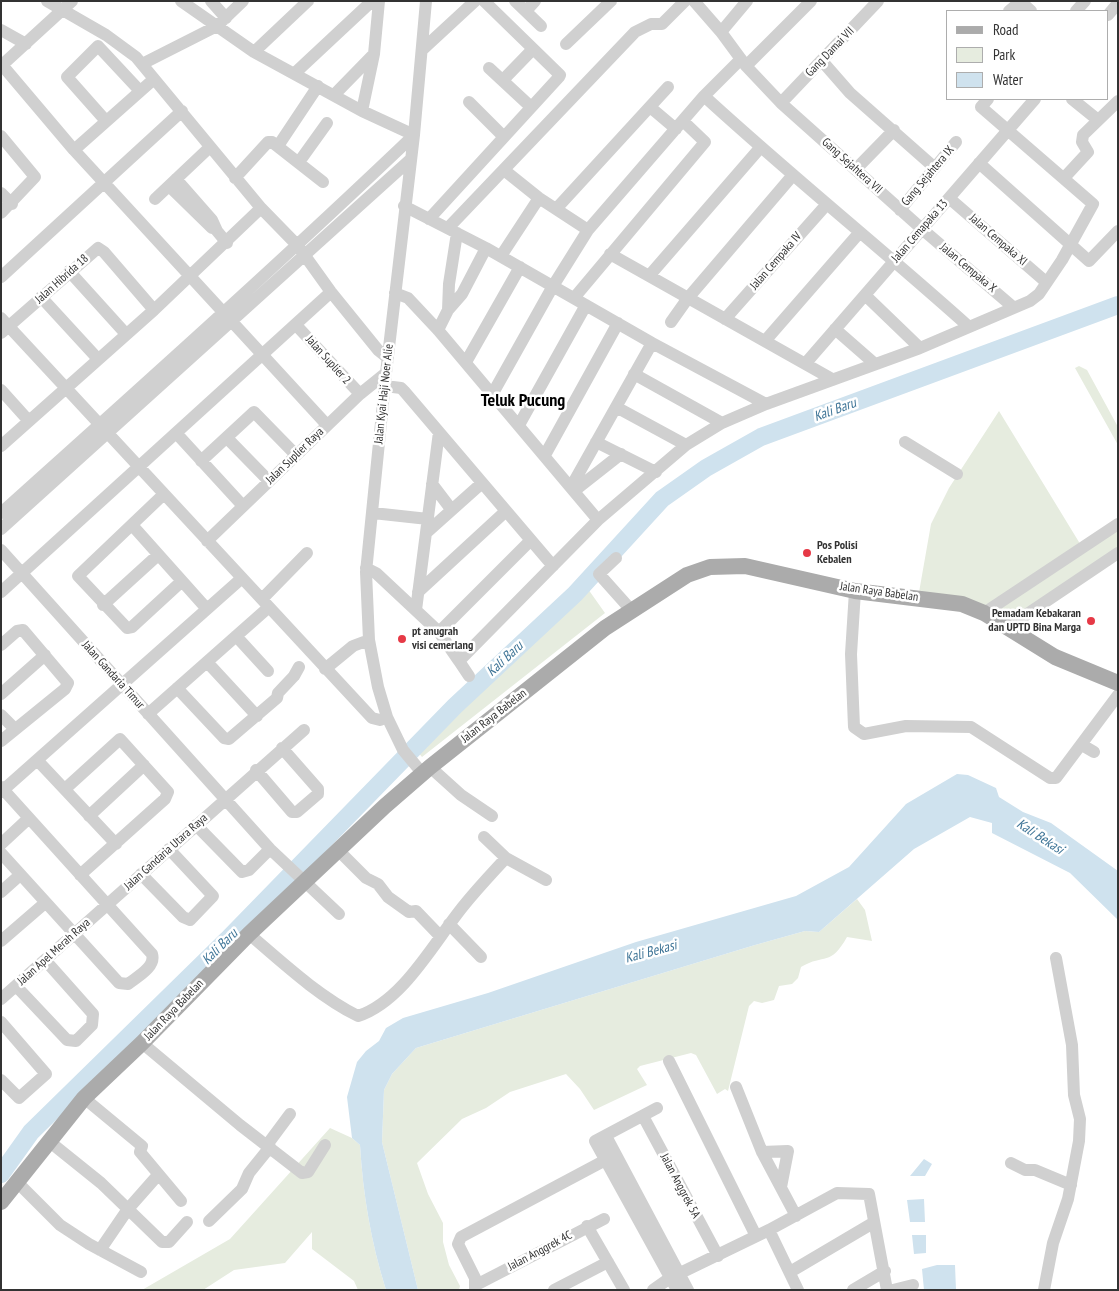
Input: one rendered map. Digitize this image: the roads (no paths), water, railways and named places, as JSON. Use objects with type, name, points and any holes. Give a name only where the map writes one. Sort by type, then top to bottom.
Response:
[{"type":"main road","name":"Jalan Raya Babelan","points":[[1,1202],[84,1098],[142,1043],[249,934],[303,882],[339,851],[422,768],[605,628],[687,574],[710,568],[745,566],[855,591],[962,604],[984,613],[1055,657],[1118,683]]},
{"type":"street","points":[[47,1],[68,6],[136,57],[235,178],[301,251],[378,350],[388,358]]},
{"type":"street","points":[[1,513],[232,321],[414,135],[362,111],[254,52],[221,22],[181,1]]},
{"type":"street","points":[[210,1],[221,22]]},
{"type":"street","points":[[142,64],[221,22],[243,1]]},
{"type":"street","points":[[254,52],[308,1]]},
{"type":"street","points":[[295,73],[372,1]]},
{"type":"street","points":[[362,111],[374,54],[379,1]]},
{"type":"street","name":"Jalan Kyai Haji Noer Alie","points":[[426,1],[414,135],[404,206],[366,568],[369,640],[378,687],[387,717],[403,750],[422,768],[492,816]]},
{"type":"street","points":[[422,50],[475,1]]},
{"type":"street","points":[[429,218],[503,136],[559,79],[560,75],[484,1]]},
{"type":"street","points":[[515,1],[540,26]]},
{"type":"street","points":[[526,11],[535,1]]},
{"type":"street","points":[[566,44],[611,1]]},
{"type":"street","points":[[448,310],[453,230],[504,170],[634,32],[651,24],[662,24],[685,1]]},
{"type":"street","name":"Gang Sejahtera VII","points":[[694,1],[744,62],[781,103],[922,229]]},
{"type":"street","points":[[721,32],[747,1]]},
{"type":"street","points":[[493,394],[553,286],[588,230],[704,96],[811,1]]},
{"type":"street","name":"Gang Damai VII","points":[[781,103],[878,1]]},
{"type":"street","points":[[1011,10],[1020,1],[1030,10]]},
{"type":"street","points":[[68,6],[2,65],[74,150],[327,425]]},
{"type":"street","points":[[1,30],[26,44]]},
{"type":"street","points":[[106,35],[98,46],[67,77],[106,121]]},
{"type":"street","points":[[98,46],[140,91]]},
{"type":"street","points":[[503,80],[533,49]]},
{"type":"street","points":[[334,95],[374,54]]},
{"type":"street","points":[[822,61],[850,93],[935,168]]},
{"type":"street","points":[[489,68],[531,107]]},
{"type":"street","points":[[74,150],[154,78]]},
{"type":"street","points":[[278,146],[318,86]]},
{"type":"street","points":[[556,210],[668,88]]},
{"type":"street","points":[[704,96],[760,148],[895,261],[968,326]]},
{"type":"street","points":[[459,661],[598,520],[686,445],[722,424],[766,404],[920,348],[1034,298],[1062,260],[1093,204],[981,107],[987,100]]},
{"type":"street","name":"Jalan Cemapaka 13","points":[[805,364],[1034,100]]},
{"type":"street","points":[[1073,100],[1098,120]]},
{"type":"street","points":[[1064,178],[1086,154],[1088,149],[1082,142],[1083,135],[1118,101]]},
{"type":"street","points":[[469,102],[503,136]]},
{"type":"street","points":[[574,298],[705,142],[650,107]]},
{"type":"street","points":[[1,277],[182,111]]},
{"type":"street","points":[[299,162],[327,123]]},
{"type":"street","points":[[856,169],[894,130]]},
{"type":"street","points":[[1,136],[35,177],[12,204],[1,213]]},
{"type":"street","points":[[235,178],[268,142],[278,146],[324,182]]},
{"type":"street","name":"Gang Sejahtera IX","points":[[900,210],[956,142]]},
{"type":"street","points":[[155,199],[210,147]]},
{"type":"street","points":[[649,276],[760,148]]},
{"type":"street","points":[[1,529],[223,311],[301,251],[411,158]]},
{"type":"street","points":[[979,163],[1086,259],[1091,260],[1118,231]]},
{"type":"street","points":[[504,170],[539,198],[588,230]]},
{"type":"street","points":[[671,322],[688,298],[793,175]]},
{"type":"street","points":[[173,182],[212,220],[217,231],[227,243]]},
{"type":"street","points":[[1,193],[12,204]]},
{"type":"street","points":[[501,256],[539,198]]},
{"type":"street","name":"Jalan Cempaka XI","points":[[949,198],[1046,282]]},
{"type":"street","name":"Jalan Cempaka IV","points":[[725,319],[827,204]]},
{"type":"street","points":[[404,206],[501,256],[652,343],[766,404]]},
{"type":"street","points":[[1,446],[154,310],[227,243],[261,208]]},
{"type":"street","name":"Jalan Cempaka X","points":[[922,229],[1013,307]]},
{"type":"street","points":[[765,342],[860,232]]},
{"type":"street","points":[[438,330],[448,310],[462,294],[486,248]]},
{"type":"street","name":"Jalan Hibrida 18","points":[[4,326],[41,297],[96,249],[100,249],[154,310]]},
{"type":"street","points":[[610,254],[832,379]]},
{"type":"street","points":[[466,362],[520,268]]},
{"type":"street","points":[[70,271],[126,334]]},
{"type":"street","points":[[1,592],[140,468],[331,292]]},
{"type":"street","points":[[395,293],[408,298],[438,330],[598,520]]},
{"type":"street","points":[[865,295],[920,348]]},
{"type":"street","points":[[41,297],[98,359]]},
{"type":"street","points":[[519,425],[586,305]]},
{"type":"street","points":[[545,455],[618,323]]},
{"type":"street","name":"Jalan Suplier 2","points":[[296,325],[360,394]]},
{"type":"street","points":[[4,326],[66,387],[372,718],[380,720],[387,717]]},
{"type":"street","points":[[836,329],[875,364]]},
{"type":"street","points":[[572,489],[596,442],[652,343]]},
{"type":"street","points":[[634,374],[722,424]]},
{"type":"street","points":[[385,380],[404,390],[553,566]]},
{"type":"street","name":"Jalan Suplier Raya","points":[[207,541],[360,394],[385,380]]},
{"type":"street","points":[[1,390],[28,420]]},
{"type":"street","points":[[616,407],[686,445]]},
{"type":"street","points":[[202,461],[254,412],[296,454]]},
{"type":"street","points":[[416,610],[439,432]]},
{"type":"street","points":[[177,434],[243,506]]},
{"type":"street","points":[[227,438],[269,481]]},
{"type":"street","points":[[596,442],[656,472]]},
{"type":"street","points":[[905,442],[957,474]]},
{"type":"street","points":[[572,489],[621,454]]},
{"type":"street","points":[[426,533],[482,482]]},
{"type":"street","points":[[432,484],[451,510]]},
{"type":"street","points":[[164,494],[78,573],[79,579],[126,627],[132,627],[182,580]]},
{"type":"street","points":[[418,592],[506,511]]},
{"type":"street","points":[[373,513],[428,519]]},
{"type":"street","points":[[984,613],[1118,524]]},
{"type":"street","points":[[132,525],[207,609]]},
{"type":"street","points":[[439,632],[531,540]]},
{"type":"street","name":"Jalan Gandaria Timur","points":[[1,550],[270,850],[339,914]]},
{"type":"street","points":[[148,714],[236,636],[306,553]]},
{"type":"street","points":[[1008,627],[1118,553]]},
{"type":"street","points":[[103,605],[158,555]]},
{"type":"street","points":[[616,558],[599,574],[632,611]]},
{"type":"street","points":[[366,568],[376,573],[439,632],[469,676]]},
{"type":"street","points":[[1,854],[123,985],[128,984],[152,964],[152,954],[2,790],[38,761],[242,578]]},
{"type":"street","points":[[855,591],[851,668],[854,727],[858,732],[864,734],[906,726],[971,728],[1050,778],[1056,778],[1082,746],[1118,695]]},
{"type":"street","points":[[1,645],[17,631],[23,630],[67,680],[67,686],[1,741]]},
{"type":"street","points":[[236,636],[268,671]]},
{"type":"street","points":[[325,669],[353,646],[369,640]]},
{"type":"street","points":[[1,694],[45,655]]},
{"type":"street","points":[[207,662],[257,716]]},
{"type":"street","points":[[177,688],[224,738],[232,738],[277,698],[278,693],[294,676],[299,667]]},
{"type":"street","points":[[1,715],[15,729]]},
{"type":"street","name":"Jalan Gandaria Utara Raya","points":[[107,905],[256,770],[304,730]]},
{"type":"street","points":[[65,789],[117,740],[123,741],[166,788],[168,794],[116,844],[80,875]]},
{"type":"street","points":[[1082,746],[1094,752]]},
{"type":"street","points":[[256,770],[292,812],[297,812],[318,794],[318,789],[282,748]]},
{"type":"street","points":[[38,761],[116,844]]},
{"type":"street","points":[[89,816],[144,765]]},
{"type":"street","points":[[1,844],[29,818]]},
{"type":"street","points":[[196,825],[242,872],[249,870],[270,850]]},
{"type":"street","points":[[484,837],[506,858],[546,880]]},
{"type":"street","points":[[141,874],[183,917],[190,920],[213,896],[169,849]]},
{"type":"street","points":[[339,851],[366,878],[378,884],[388,897],[409,912],[416,911],[440,936]]},
{"type":"street","points":[[249,934],[313,987],[341,1008],[358,1016],[371,1012],[382,1004],[408,978],[449,924],[506,858]]},
{"type":"street","points":[[1,892],[20,875]]},
{"type":"street","points":[[1,941],[45,903]]},
{"type":"street","name":"Jalan Apel Merah Raya","points":[[1,999],[107,905]]},
{"type":"street","points":[[449,924],[481,957]]},
{"type":"street","points":[[1044,1290],[1053,1243],[1071,1185],[1079,1141],[1080,1120],[1074,1095],[1072,1045],[1056,958]]},
{"type":"street","points":[[16,986],[67,1040],[76,1041],[92,1025],[93,1014],[45,960]]},
{"type":"street","points":[[1,1022],[46,1074],[19,1098],[1,1080]]},
{"type":"street","points":[[142,1043],[305,1174],[325,1144]]},
{"type":"street","points":[[668,1062],[756,1236]]},
{"type":"street","points":[[736,1087],[762,1152],[796,1216]]},
{"type":"street","points":[[84,1098],[142,1146],[140,1152],[181,1201]]},
{"type":"street","points":[[657,1108],[595,1141],[609,1158],[675,1277],[688,1290]]},
{"type":"street","points":[[209,1221],[242,1190],[250,1173],[290,1114]]},
{"type":"street","name":"Jalan Anggrek 5A","points":[[643,1116],[718,1256]]},
{"type":"street","points":[[50,1142],[100,1183],[162,1242],[166,1243],[187,1222]]},
{"type":"street","points":[[762,1152],[788,1151],[781,1187]]},
{"type":"street","points":[[476,1287],[458,1244],[461,1237],[609,1158]]},
{"type":"street","points":[[1011,1162],[1025,1170],[1036,1170],[1071,1185]]},
{"type":"street","points":[[100,1250],[128,1209],[158,1175]]},
{"type":"street","points":[[17,1182],[60,1225],[100,1250],[141,1272]]},
{"type":"street","points":[[653,1290],[837,1193],[869,1194],[873,1223],[885,1270],[887,1290]]},
{"type":"street","name":"Jalan Anggrek 4C","points":[[476,1287],[604,1219]]},
{"type":"street","points":[[790,1272],[873,1223]]},
{"type":"street","points":[[588,1226],[624,1290]]},
{"type":"street","points":[[769,1230],[790,1272],[792,1288]]},
{"type":"street","points":[[554,1290],[608,1262]]},
{"type":"street","points":[[853,1290],[885,1270]]},
{"type":"street","points":[[675,1277],[677,1290]]},
{"type":"street","points":[[893,1290],[913,1285]]},
{"type":"water","name":"Kali Bekasi","points":[[957,774],[968,775],[996,788],[999,797],[1023,812],[1051,823],[1118,871],[1118,920],[1070,873],[992,833],[992,823],[970,817],[914,849],[819,932],[805,931],[755,945],[416,1048],[392,1074],[384,1090],[382,1142],[418,1290],[386,1290],[368,1218],[360,1145],[352,1138],[347,1097],[357,1062],[366,1051],[379,1041],[386,1028],[403,1018],[488,993],[636,942],[796,896],[849,867],[906,804]]},
{"type":"water","points":[[924,1159],[932,1164],[925,1176],[910,1176]]},
{"type":"water","points":[[924,1199],[925,1222],[910,1222],[907,1200]]},
{"type":"water","points":[[912,1235],[926,1235],[926,1253],[914,1254]]},
{"type":"water","points":[[937,1265],[955,1265],[956,1290],[924,1290],[922,1269]]},
{"type":"waterway","name":"Kali Baru","points":[[1,1174],[31,1132],[227,940],[455,706],[575,594],[662,499],[706,468],[761,437],[1118,305]]},
{"type":"place","name":"Pos Polisi Kebalen","points":[[807,553]]},
{"type":"place","name":"Pemadam Kebakaran dan UPTD Bina Marga","points":[[1091,621]]},
{"type":"place","name":"pt anugrah visi cemerlang","points":[[402,639]]},
{"type":"district","name":"Teluk Pucung","points":[[523,401]]}]
